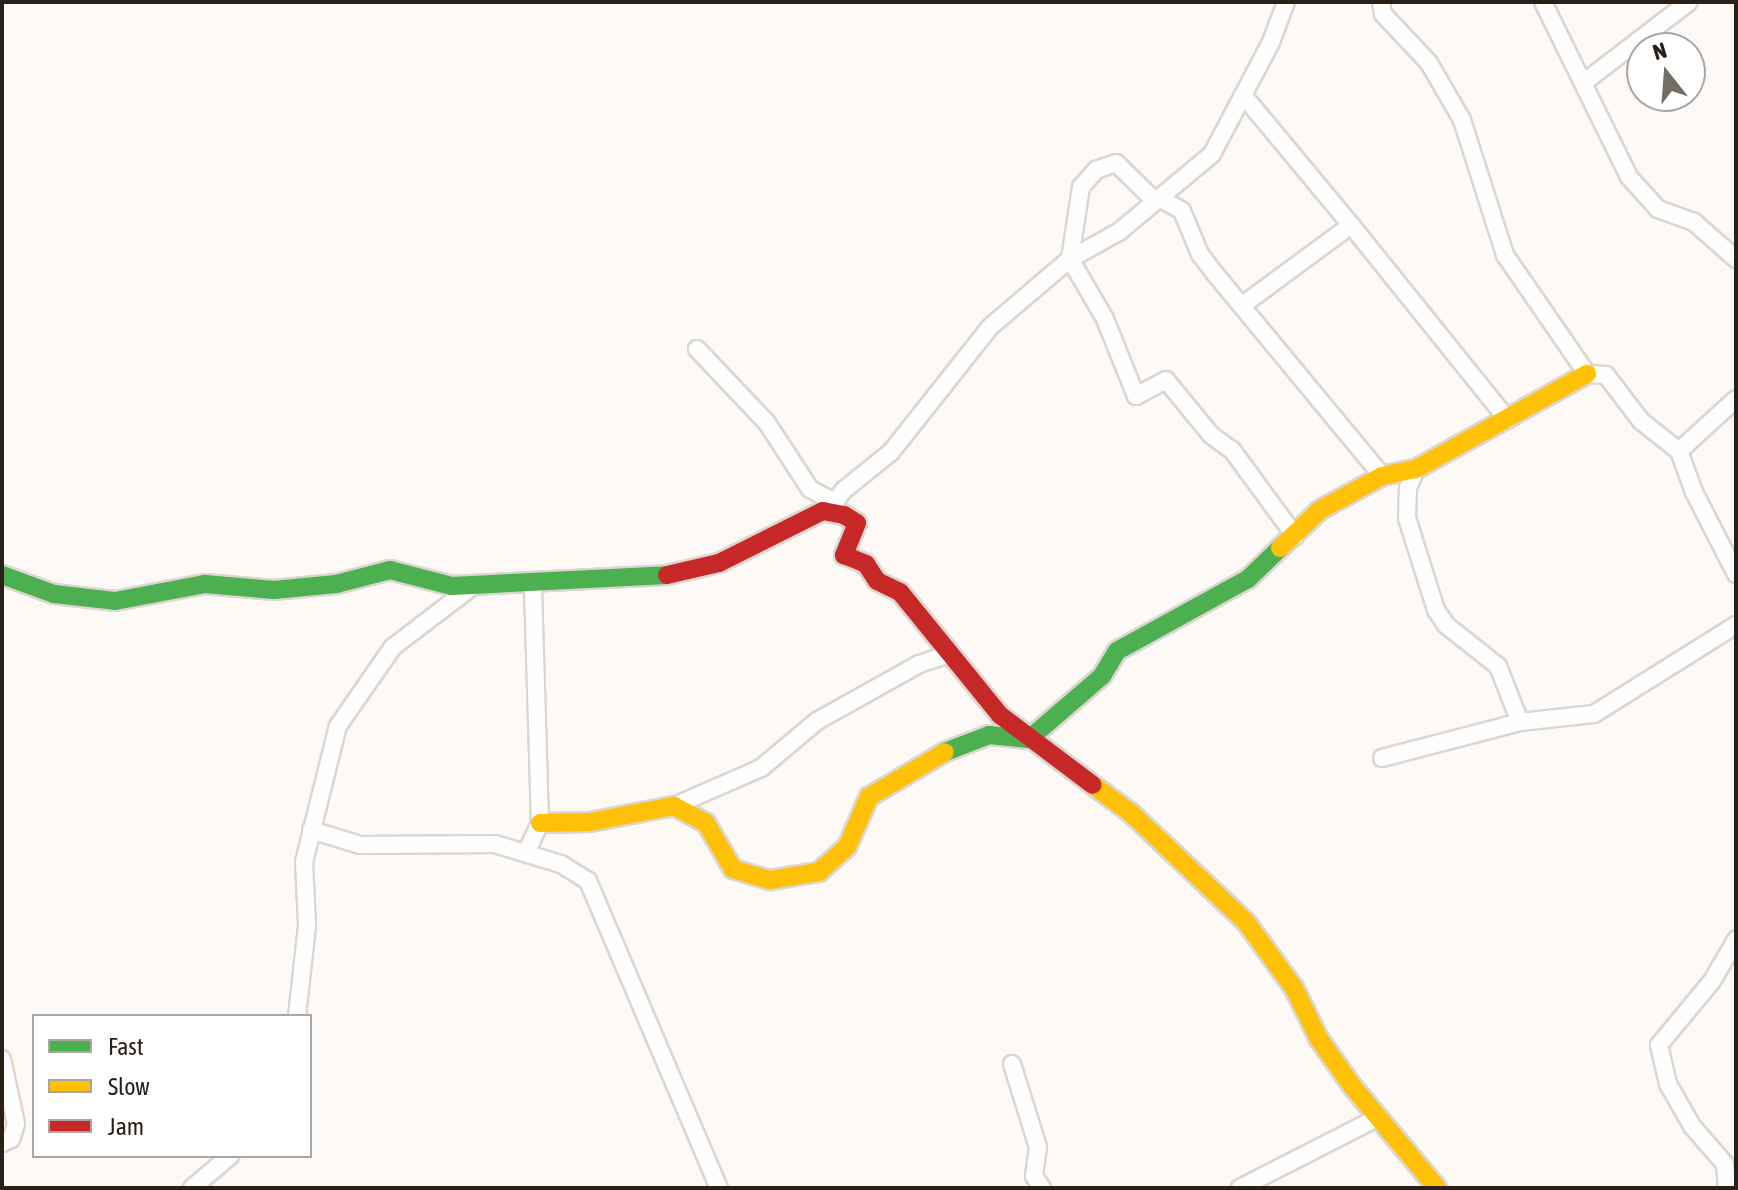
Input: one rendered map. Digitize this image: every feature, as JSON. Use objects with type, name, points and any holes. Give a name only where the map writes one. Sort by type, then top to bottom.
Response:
[{"type":"street","points":[[2,575],[54,594],[115,601],[205,584],[274,590],[336,584],[390,570],[425,583],[475,585],[684,573],[749,550],[832,506],[891,452],[990,327],[1070,259],[1120,231],[1212,154],[1286,2]]},
{"type":"street","points":[[1366,2],[1382,8],[1429,63],[1450,97],[1462,120],[1502,249],[1587,374]]},
{"type":"street","points":[[1543,2],[1612,149],[1644,194],[1666,213],[1694,222],[1736,259]]},
{"type":"street","points":[[1583,83],[1689,2]]},
{"type":"street","points":[[1243,95],[1508,420]]},
{"type":"street","points":[[1295,536],[1232,450],[1211,435],[1166,380],[1136,396],[1105,319],[1070,259],[1081,187],[1096,170],[1116,163],[1157,199],[1182,211],[1200,254],[1382,476]]},
{"type":"street","points":[[1244,304],[1351,225]]},
{"type":"street","points":[[697,349],[767,423],[810,489],[857,523],[844,555],[866,564],[877,581],[900,592],[1000,715],[1131,813],[1246,922],[1294,988],[1319,1039],[1437,1188]]},
{"type":"street","points":[[674,806],[706,823],[733,869],[770,880],[798,878],[839,858],[869,797],[963,741],[989,735],[1029,739],[1102,676],[1117,651],[1248,579],[1320,510],[1382,476],[1416,469],[1587,374],[1606,375],[1641,421],[1679,451],[1736,574]]},
{"type":"street","points":[[1679,451],[1736,399]]},
{"type":"street","points":[[1416,469],[1408,488],[1407,518],[1436,610],[1498,666],[1520,722]]},
{"type":"street","points":[[527,851],[540,823],[533,584]]},
{"type":"street","points":[[297,1014],[307,925],[304,862],[327,759],[351,703],[393,647],[475,585]]},
{"type":"street","points":[[1382,758],[1520,722],[1594,714],[1736,625]]},
{"type":"street","points":[[540,823],[590,822],[674,806],[761,768],[817,721],[919,664],[949,654]]},
{"type":"street","points":[[311,830],[360,845],[473,841],[527,851],[561,864],[593,887],[719,1188]]},
{"type":"street","points":[[1727,1188],[1725,1164],[1692,1126],[1668,1084],[1659,1045],[1712,981],[1736,940]]},
{"type":"street","points":[[2,1059],[16,1124],[11,1139],[2,1143]]},
{"type":"street","points":[[1012,1064],[1038,1147],[1034,1176],[1042,1188]]},
{"type":"street","points":[[1240,1188],[1379,1117]]},
{"type":"street","points":[[192,1188],[228,1158]]},
{"type":"traffic: fast","points":[[945,752],[989,735],[1029,739],[1102,676],[1117,651],[1248,579],[1280,548]]},
{"type":"traffic: fast","points":[[2,575],[54,594],[115,601],[205,584],[274,590],[336,584],[390,570],[452,586],[667,575]]},
{"type":"traffic: slow","points":[[1280,548],[1320,510],[1382,476],[1416,469],[1587,374]]},
{"type":"traffic: slow","points":[[540,823],[590,822],[674,806],[706,823],[733,869],[770,880],[819,872],[847,847],[869,797],[945,752]]},
{"type":"traffic: slow","points":[[1093,785],[1131,813],[1246,922],[1294,988],[1319,1039],[1352,1086],[1437,1188]]},
{"type":"traffic: jam","points":[[667,575],[719,563],[823,511],[844,515],[857,523],[844,555],[866,564],[877,581],[900,592],[1000,715],[1093,785]]}]
